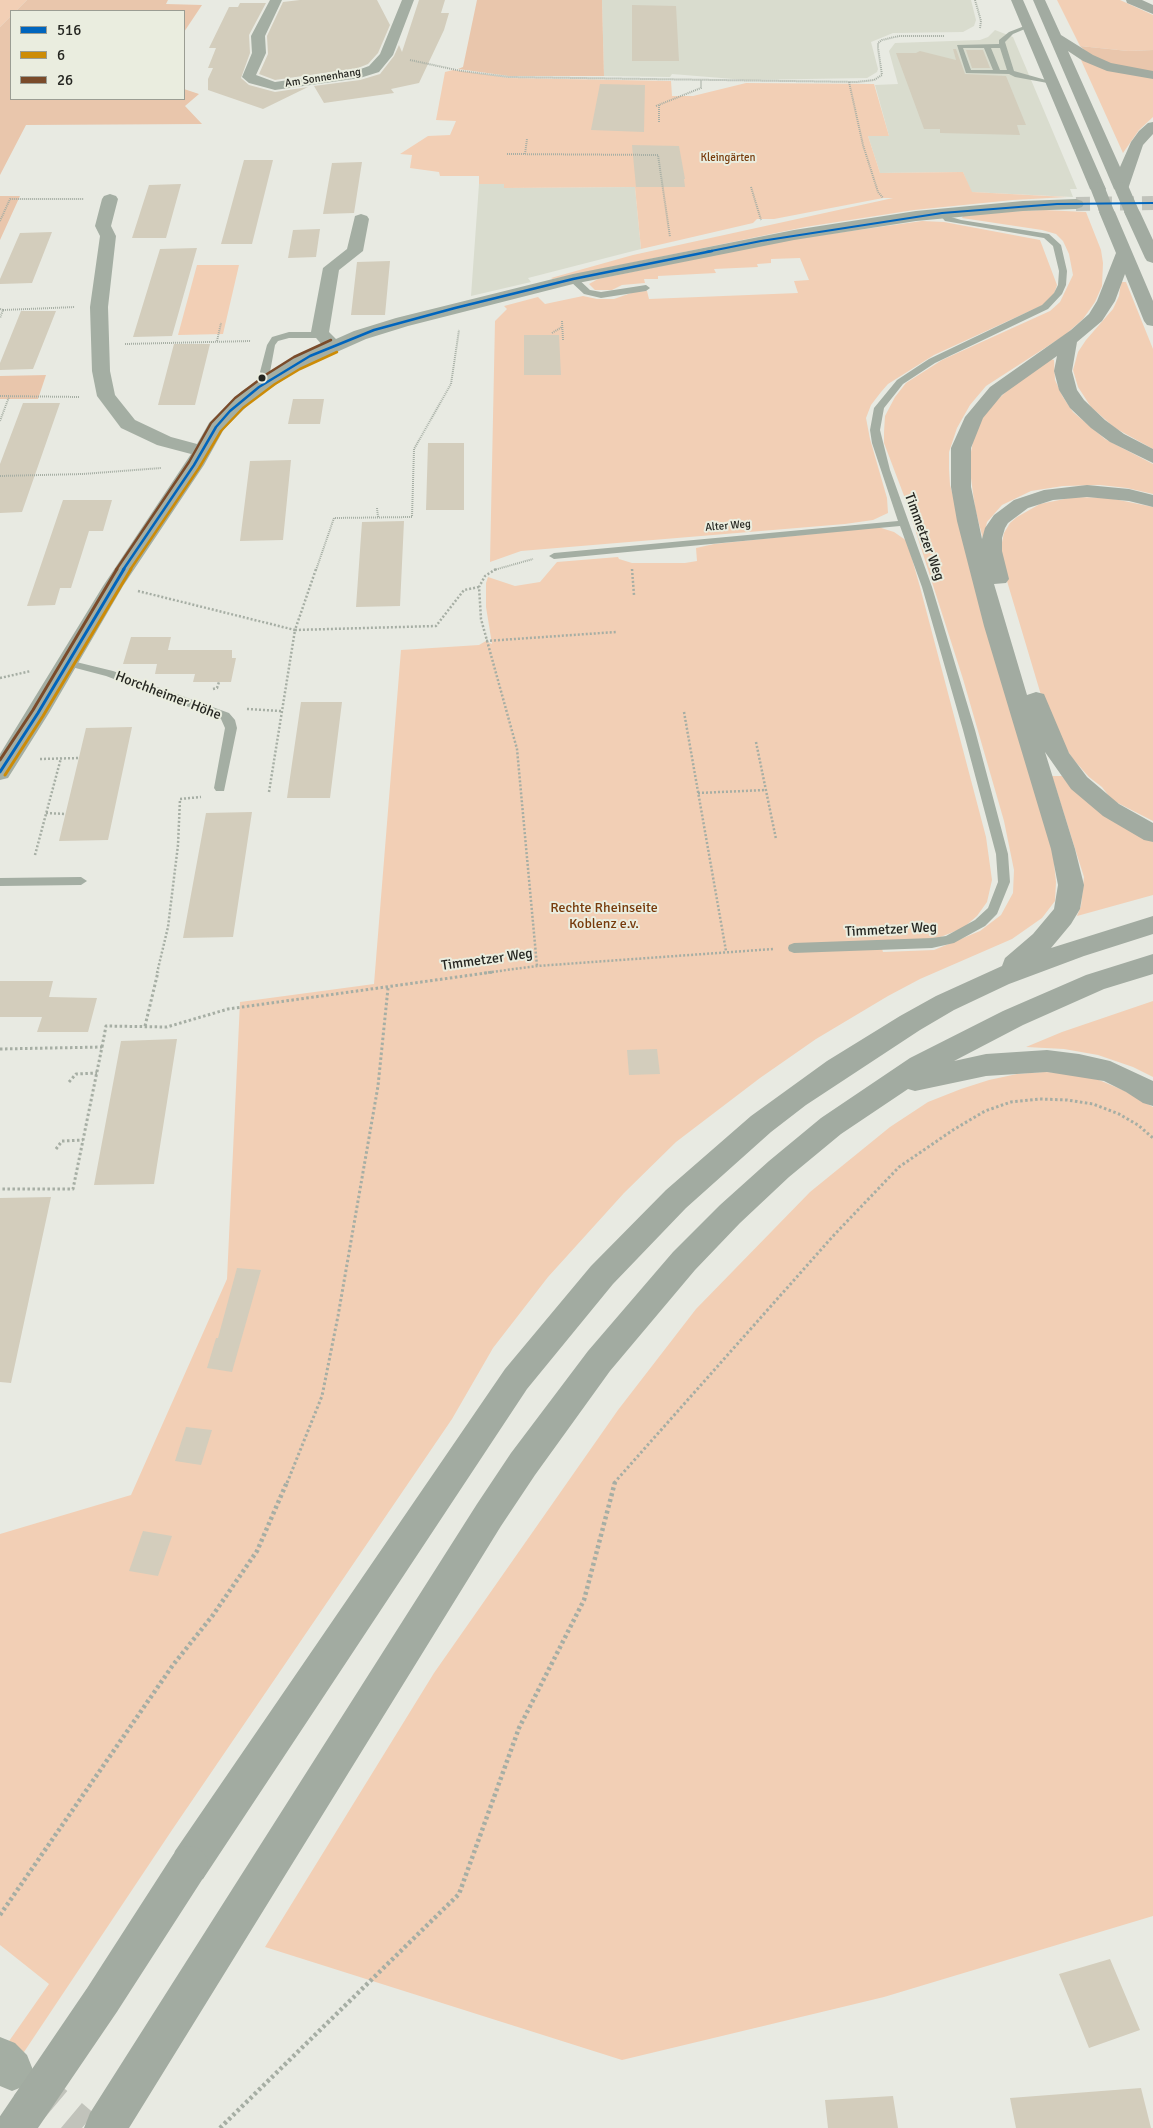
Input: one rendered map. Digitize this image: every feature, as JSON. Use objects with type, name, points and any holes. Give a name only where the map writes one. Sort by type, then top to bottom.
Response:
[{"type":"highway","points":[[1018,0],[1051,83],[1153,321]]},
{"type":"highway","points":[[1039,0],[1153,258]]},
{"type":"highway","points":[[1132,0],[1153,10]]},
{"type":"highway","points":[[1054,36],[1088,58],[1107,67],[1153,75]]},
{"type":"highway","points":[[1122,189],[1129,161],[1136,145],[1153,126]]},
{"type":"highway","points":[[1000,977],[1042,941],[1062,918],[1067,909],[1070,885],[1063,849],[995,626],[967,521],[961,487],[962,448],[966,432],[982,405],[1011,379],[1068,341],[1089,324],[1102,308],[1124,253]]},
{"type":"highway","points":[[1068,341],[1063,371],[1068,390],[1076,404],[1117,438],[1153,457]]},
{"type":"highway","points":[[1153,501],[1122,494],[1087,492],[1061,493],[1035,498],[1021,504],[1001,519],[995,528],[992,551],[994,566],[1042,716],[1058,755],[1079,784],[1093,797],[1133,824],[1153,834]]},
{"type":"highway","points":[[15,2128],[102,2000],[188,1865],[502,1398],[602,1275],[676,1199],[762,1124],[796,1097],[837,1069],[945,1003],[1000,977],[1082,947],[1153,925]]},
{"type":"highway","points":[[105,2128],[489,1515],[599,1361],[684,1261],[730,1214],[779,1169],[831,1126],[920,1066],[1013,1018],[1095,982],[1153,964]]},
{"type":"highway","points":[[889,1086],[986,1065],[1046,1061],[1079,1065],[1110,1072],[1136,1084],[1153,1095]]},
{"type":"street","name":"Am Sonnenhang","points":[[276,0],[258,36],[259,53],[249,74],[249,77],[254,80],[275,86],[360,74],[374,69],[386,56]]},
{"type":"street","points":[[386,56],[408,0]]},
{"type":"street","points":[[110,200],[103,226],[108,236],[99,307],[102,371],[106,396],[128,424],[198,458]]},
{"type":"street","points":[[0,772],[68,663],[113,586],[198,458],[216,427],[230,411],[271,379],[297,363],[327,340],[374,330],[573,279],[777,238],[942,214],[1076,204]]},
{"type":"street","points":[[327,340],[324,304],[331,268],[355,251],[361,219]]},
{"type":"lane","points":[[1011,72],[1001,46],[1001,41],[1006,36],[1029,26]]},
{"type":"lane","points":[[1001,46],[959,46],[968,72],[1011,72],[1015,75],[1051,83]]},
{"type":"lane","points":[[973,46],[976,55]]},
{"type":"lane","points":[[987,46],[996,72]]},
{"type":"lane","points":[[979,64],[982,72]]},
{"type":"lane","name":"Timmetzer Weg","points":[[794,948],[932,943],[949,940],[980,923],[992,911],[1000,896],[1004,882],[1002,854],[969,730],[927,586],[877,443],[876,419],[882,403],[900,382],[926,365],[1045,307],[1058,294],[1064,278],[1057,245],[1046,236],[961,222],[948,219],[942,214]]},
{"type":"lane","points":[[573,279],[587,292],[601,296],[646,288]]},
{"type":"lane","points":[[271,379],[265,372],[271,345],[275,339],[289,335],[327,340]]},
{"type":"lane","name":"Alter Weg","points":[[554,556],[904,523]]},
{"type":"lane","name":"Horchheimer Höhe","points":[[68,663],[109,673],[226,716],[232,724],[220,788]]},
{"type":"lane","points":[[0,882],[81,881]]},
{"type":"path","points":[[975,0],[981,21],[979,30]]},
{"type":"path","points":[[386,56],[509,77],[849,82],[874,80],[882,75],[878,48],[878,43],[882,40],[899,36],[948,36]]},
{"type":"path","points":[[659,122],[658,106],[701,88],[701,80]]},
{"type":"path","points":[[801,82],[802,87]]},
{"type":"path","points":[[849,82],[863,145],[878,192],[883,198]]},
{"type":"path","points":[[525,154],[527,139]]},
{"type":"path","points":[[506,154],[658,155],[671,242]]},
{"type":"path","points":[[751,187],[761,218]]},
{"type":"path","points":[[0,221],[10,199],[110,200]]},
{"type":"path","points":[[0,318],[2,310],[70,308]]},
{"type":"path","points":[[269,792],[296,630],[334,518],[412,517],[414,449],[451,384],[462,313],[456,308]]},
{"type":"path","points":[[562,321],[563,340]]},
{"type":"path","points":[[216,341],[221,323]]},
{"type":"path","points":[[552,333],[562,326]]},
{"type":"path","points":[[126,344],[253,341]]},
{"type":"path","points":[[0,396],[69,397]]},
{"type":"path","points":[[0,421],[9,397]]},
{"type":"path","points":[[0,476],[83,474],[198,458]]},
{"type":"path","points":[[377,508],[378,517]]},
{"type":"path","points":[[630,548],[634,595]]},
{"type":"path","points":[[538,966],[516,749],[486,641],[481,619],[479,587],[485,576],[496,569],[520,561],[554,556]]},
{"type":"path","points":[[113,586],[296,630],[436,626],[464,590],[479,587]]},
{"type":"path","points":[[486,641],[616,632]]},
{"type":"path","points":[[684,712],[726,951]]},
{"type":"path","points":[[756,742],[776,839]]},
{"type":"path","points":[[35,855],[61,758]]},
{"type":"path","points":[[37,759],[79,758]]},
{"type":"path","points":[[144,1026],[168,926],[178,845],[180,799],[205,797],[220,788]]},
{"type":"path","points":[[698,793],[766,790]]},
{"type":"path","points":[[46,814],[66,814]]},
{"type":"path","name":"Timmetzer Weg","points":[[102,1047],[106,1026],[167,1027],[228,1009],[538,966],[726,951],[794,948]]},
{"type":"path","points":[[0,1915],[173,1665],[213,1615],[257,1551],[290,1476],[322,1396],[378,1086],[388,988]]},
{"type":"path","points":[[0,1049],[102,1047],[73,1189],[0,1189]]},
{"type":"path","points":[[69,1082],[76,1074],[97,1073]]},
{"type":"path","points":[[220,2128],[459,1894],[519,1728],[584,1600],[614,1483],[834,1235],[900,1167],[953,1130],[986,1112],[1011,1102],[1040,1099],[1067,1100],[1093,1104],[1125,1117],[1153,1138]]},
{"type":"path","points":[[56,1149],[62,1141],[83,1140]]},
{"type":"shaded area","points":[[27,0],[168,0],[166,4],[202,5],[185,30],[185,10],[17,10]]},
{"type":"shaded area","points":[[477,0],[602,0],[604,76],[509,76],[458,69],[463,67]]},
{"type":"shaded area","points":[[602,0],[971,0],[976,20],[974,26],[963,32],[893,33],[871,42],[878,69],[877,72],[867,78],[746,80],[672,74],[670,77],[604,76]]},
{"type":"shaded area","points":[[10,17],[10,100],[185,100],[185,89],[199,94],[185,106],[202,124],[26,125],[0,175],[0,27]]},
{"type":"shaded area","points":[[995,30],[1013,37],[1077,189],[1070,189],[1073,197],[971,192],[963,172],[880,173],[868,136],[889,136],[875,85],[898,84],[889,51],[895,43],[980,40],[988,37]]},
{"type":"shaded area","points":[[1080,46],[1128,51],[1153,50],[1153,72],[1110,64],[1090,55]]},
{"type":"shaded area","points":[[479,184],[504,184],[504,188],[635,187],[641,249],[528,278],[531,282],[471,296]]},
{"type":"shaded area","points":[[0,196],[20,196],[0,240]]},
{"type":"shaded area","points":[[46,375],[38,399],[0,399],[0,376]]},
{"type":"green space","points":[[0,0],[27,0],[17,10],[10,10],[10,17],[0,27]]},
{"type":"green space","points":[[1057,0],[1120,0],[1153,15],[1153,50],[1128,51],[1080,46]]},
{"type":"green space","points":[[1081,60],[1153,77],[1153,117],[1139,130],[1123,153]]},
{"type":"green space","name":"Kleingärten","points":[[453,70],[509,78],[671,81],[672,96],[693,96],[746,83],[874,84],[889,136],[868,136],[880,173],[963,172],[972,192],[1067,197],[1013,200],[914,210],[805,227],[553,279],[551,278],[633,255],[893,198],[883,198],[774,219],[757,219],[753,223],[641,249],[635,187],[504,188],[504,184],[479,184],[479,176],[440,176],[439,172],[410,168],[412,155],[400,154],[428,136],[450,135],[456,121],[436,120],[445,72]]},
{"type":"green space","name":"Rechte Rheinseite Koblenz e.v.","points":[[1044,210],[1086,212],[1101,250],[1103,263],[1102,286],[1095,302],[1083,319],[1065,335],[986,386],[970,405],[957,428],[949,452],[949,469],[950,485],[1053,853],[1056,882],[1055,901],[1042,918],[1012,939],[920,979],[888,996],[816,1039],[760,1078],[676,1142],[624,1193],[548,1277],[493,1348],[452,1419],[172,1830],[22,2055],[7,2044],[49,1984],[0,1945],[0,1534],[131,1495],[227,1279],[240,1002],[374,984],[401,650],[479,645],[486,641],[492,644],[486,607],[486,583],[488,577],[515,586],[540,582],[557,562],[618,557],[632,563],[685,563],[697,561],[696,548],[714,544],[878,527],[894,532],[907,541],[920,587],[986,837],[992,880],[987,902],[977,916],[963,928],[933,940],[880,942],[883,952],[934,950],[980,931],[1001,915],[1013,893],[1014,870],[1004,821],[963,679],[906,501],[884,443],[885,416],[895,397],[906,383],[942,360],[1050,311],[1060,302],[1073,275],[1069,254],[1063,241],[1056,234],[1042,230],[962,218],[963,216],[1001,212]]},
{"type":"green space","points":[[922,221],[944,222],[1040,240],[1057,285],[1054,294],[1045,304],[934,355],[888,384],[871,405],[866,418],[887,498],[888,513],[873,520],[845,524],[521,551],[490,562],[495,321],[507,309],[504,306],[538,297],[545,304],[583,296],[597,299],[614,299],[634,292],[647,291],[649,299],[798,293],[794,281],[809,280],[800,258],[771,259],[771,263],[757,264],[758,267],[714,269],[716,273],[658,276],[658,279],[644,279],[645,283],[622,285],[612,290],[595,290],[589,284],[598,279],[787,240]]},
{"type":"green space","points":[[197,265],[239,265],[223,334],[178,335]]},
{"type":"green space","points":[[1121,282],[1126,282],[1153,349],[1153,449],[1115,428],[1091,407],[1078,387],[1073,370],[1078,352],[1113,309],[1119,296]]},
{"type":"green space","points":[[1051,359],[1054,360],[1055,380],[1073,412],[1105,439],[1153,464],[1153,494],[1127,488],[1100,485],[1063,486],[1031,491],[1002,505],[987,522],[983,539],[975,508],[969,463],[979,422],[993,404],[1012,386]]},
{"type":"green space","points":[[1074,497],[1109,498],[1153,507],[1153,821],[1112,800],[1102,787],[1089,777],[1073,759],[1057,735],[1041,695],[1001,561],[1004,533],[1010,523],[1040,504]]},
{"type":"green space","points":[[1052,776],[1062,776],[1069,785],[1153,842],[1153,895],[1077,916],[1081,906],[1084,877]]},
{"type":"green space","points":[[1153,1001],[1153,1077],[1133,1067],[1098,1055],[1064,1049],[1026,1047],[1062,1032]]},
{"type":"green space","points":[[1044,1072],[1072,1073],[1099,1080],[1125,1091],[1153,1107],[1153,1916],[884,1997],[622,2060],[265,1947],[434,1673],[618,1410],[696,1309],[810,1192],[890,1127],[928,1102],[961,1089],[1017,1074]]},
{"type":"building","points":[[300,0],[377,0],[390,25],[378,53],[368,64],[358,68],[275,80],[259,74],[268,54],[267,36],[283,2]]},
{"type":"building","points":[[419,0],[445,0],[441,13],[449,13],[444,30],[419,83],[391,89],[394,93],[324,103],[314,86],[360,80],[380,74],[394,56],[399,45],[402,52]]},
{"type":"building","points":[[240,3],[266,3],[249,35],[250,53],[241,78],[249,85],[275,92],[308,87],[263,109],[208,90],[208,79],[213,68],[208,68],[216,48],[209,48],[229,7],[238,7]]},
{"type":"building","points":[[632,5],[676,6],[679,61],[632,61]]},
{"type":"building","points":[[953,49],[956,49],[965,74],[1006,76],[1026,125],[1017,125],[1020,135],[940,133],[940,129],[924,129],[896,53],[916,53],[920,51],[956,60]]},
{"type":"building","points":[[966,50],[983,50],[990,68],[972,68]]},
{"type":"building","points":[[600,84],[645,85],[644,132],[591,130]]},
{"type":"building","points":[[632,145],[679,146],[685,187],[636,187]]},
{"type":"building","points":[[244,160],[273,160],[252,244],[221,244]]},
{"type":"building","points":[[362,162],[354,213],[323,214],[332,163]]},
{"type":"building","points":[[181,184],[166,238],[132,238],[149,185]]},
{"type":"building","points":[[320,229],[316,257],[288,258],[293,230]]},
{"type":"building","points":[[52,232],[32,283],[0,284],[0,279],[20,233]]},
{"type":"building","points":[[197,248],[172,336],[133,337],[160,249]]},
{"type":"building","points":[[390,261],[385,315],[351,315],[357,262]]},
{"type":"building","points":[[21,311],[56,311],[33,369],[0,370],[0,363]]},
{"type":"building","points":[[524,335],[559,335],[561,375],[524,375]]},
{"type":"building","points":[[174,344],[210,344],[195,405],[158,405]]},
{"type":"building","points":[[293,399],[324,399],[320,424],[288,424]]},
{"type":"building","points":[[23,403],[60,403],[22,512],[0,513],[0,464]]},
{"type":"building","points":[[428,443],[464,443],[464,510],[426,510]]},
{"type":"building","points":[[291,460],[283,540],[240,541],[250,461]]},
{"type":"building","points":[[63,500],[112,500],[103,531],[89,531],[71,588],[60,588],[55,605],[27,606]]},
{"type":"building","points":[[404,521],[400,606],[356,607],[362,522]]},
{"type":"building","points":[[131,637],[171,637],[168,650],[232,650],[232,658],[236,658],[231,682],[193,682],[195,674],[155,674],[157,664],[123,664]]},
{"type":"building","points":[[301,702],[342,702],[330,798],[287,798]]},
{"type":"building","points":[[132,727],[108,840],[59,841],[86,728]]},
{"type":"building","points":[[252,812],[233,937],[183,938],[206,813]]},
{"type":"building","points":[[0,981],[53,981],[49,997],[97,998],[88,1032],[37,1032],[42,1017],[0,1017]]},
{"type":"building","points":[[177,1039],[154,1184],[94,1185],[121,1041]]},
{"type":"building","points":[[657,1049],[660,1074],[629,1075],[627,1050]]},
{"type":"building","points":[[51,1197],[11,1383],[0,1382],[0,1198]]},
{"type":"building","points":[[237,1268],[261,1270],[232,1372],[207,1368],[216,1338],[218,1338]]},
{"type":"building","points":[[186,1427],[212,1430],[201,1465],[175,1461]]},
{"type":"building","points":[[143,1531],[172,1536],[158,1576],[129,1571]]},
{"type":"building","points":[[1110,1959],[1140,2030],[1089,2048],[1059,1974]]},
{"type":"building","points":[[1141,2088],[1151,2128],[1016,2128],[1010,2098]]},
{"type":"building","points":[[893,2096],[898,2128],[828,2128],[825,2100]]},
{"type":"tunnel","points":[[1076,204],[1153,203]]},
{"type":"tunnel","points":[[26,2081],[82,2128]]},
{"type":"transit line","name":"516","points":[[0,772],[38,713],[113,586],[194,465],[216,427],[230,411],[259,387],[310,356],[374,330],[455,308],[573,279],[761,241],[942,213],[1057,204],[1153,203]]},
{"type":"transit line","name":"26","points":[[0,760],[33,710],[108,583],[189,462],[211,423],[235,398],[267,374],[294,357],[331,340]]},
{"type":"transit line","name":"6","points":[[5,775],[43,716],[118,589],[199,468],[221,431],[243,408],[275,384],[300,369],[337,352]]}]
